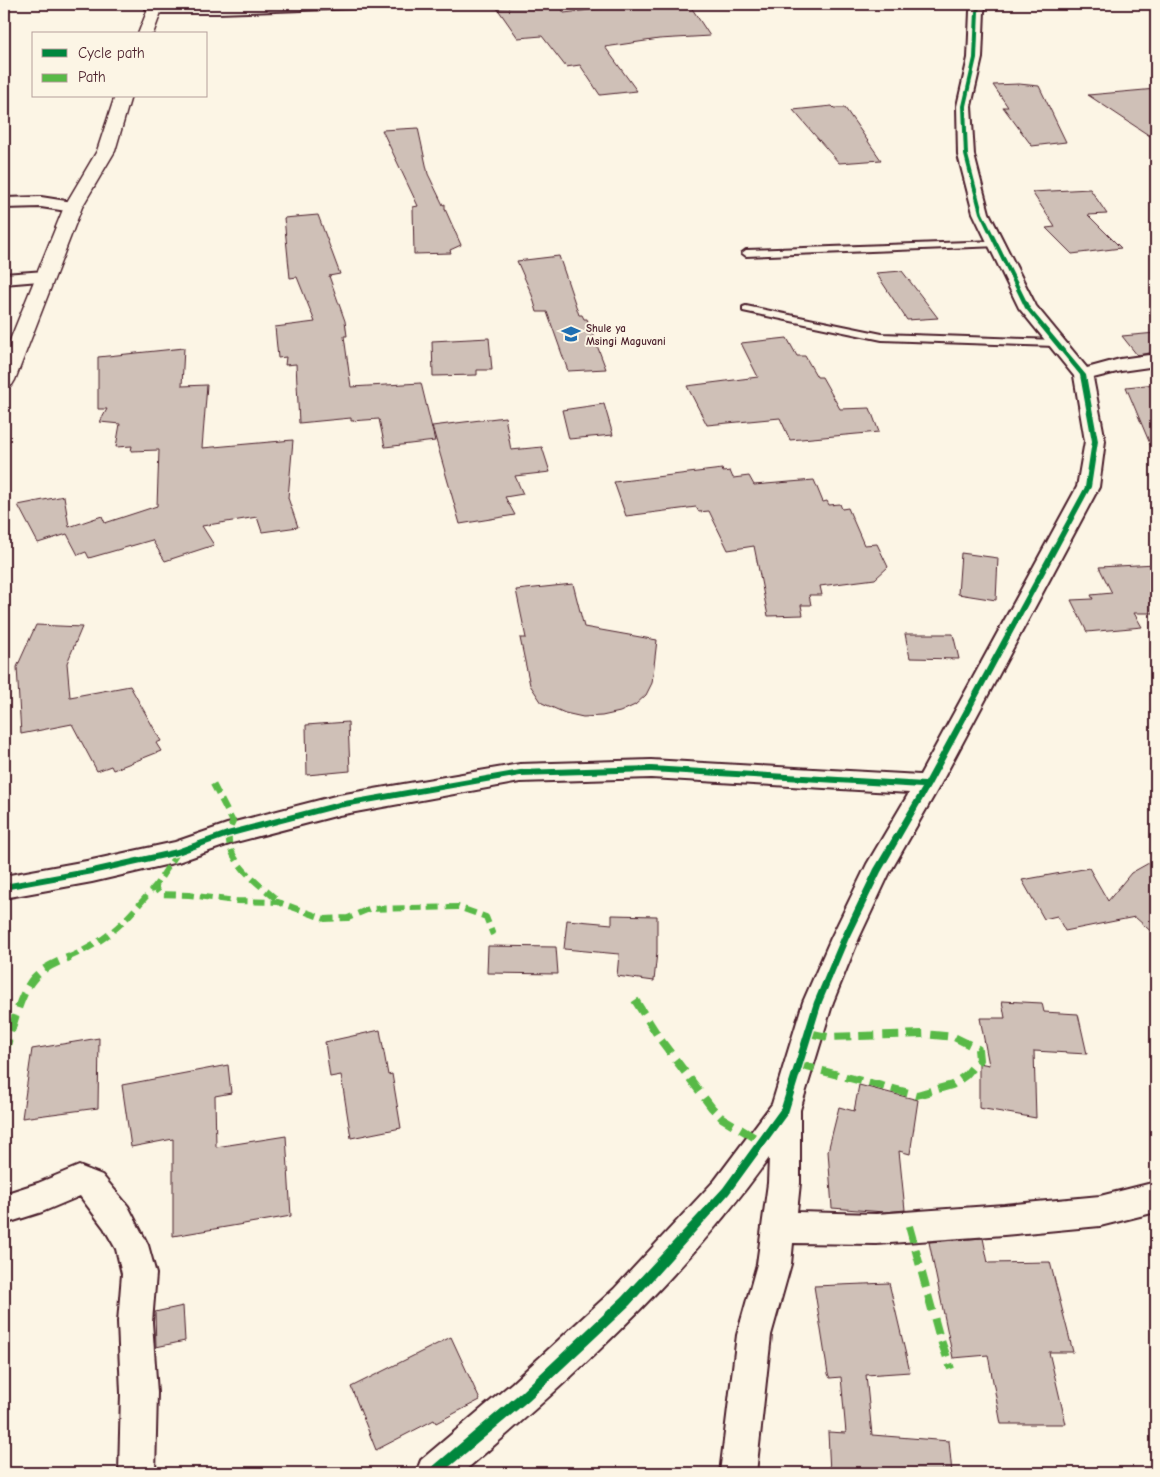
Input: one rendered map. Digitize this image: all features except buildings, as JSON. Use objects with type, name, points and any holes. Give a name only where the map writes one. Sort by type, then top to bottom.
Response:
[{"type":"street","points":[[146,32],[155,7],[218,9],[357,4]]},
{"type":"street","points":[[738,1473],[754,1335],[774,1264],[779,1227],[784,1183],[785,1110],[818,1002],[845,938],[877,871],[927,785],[1088,487],[1095,441],[1083,375],[1028,308],[981,213],[966,155],[964,106],[974,58],[977,11],[980,4]]},
{"type":"street","points":[[4,380],[73,207],[106,151],[122,98]]},
{"type":"street","points":[[4,202],[41,202],[73,207]]},
{"type":"street","points":[[4,279],[45,276]]},
{"type":"street","points":[[1083,375],[1120,364],[1156,360]]},
{"type":"street","points":[[4,887],[92,871],[178,852],[227,834],[339,805],[520,773],[651,769],[927,785]]},
{"type":"street","points":[[434,1473],[525,1396],[626,1301],[726,1191],[785,1110]]},
{"type":"street","points":[[4,1209],[42,1197],[79,1181],[91,1185],[116,1217],[131,1245],[139,1274],[135,1322],[139,1393],[137,1473]]},
{"type":"street","points":[[779,1227],[876,1229],[1004,1220],[1100,1211],[1156,1197]]},
{"type":"lane","points":[[746,253],[996,244]]},
{"type":"lane","points":[[746,309],[882,337],[1056,343]]},
{"type":"marked path","points":[[213,784],[233,822],[228,834],[234,857],[256,882],[281,903]]},
{"type":"marked path","points":[[178,852],[156,885],[156,889],[160,894],[189,895],[236,901],[278,902],[318,918],[333,920],[348,918],[369,909],[458,907],[486,917],[493,935]]},
{"type":"marked path","points":[[4,1054],[21,1003],[33,979],[47,967],[97,944],[114,932],[156,885]]},
{"type":"marked path","points":[[635,1000],[660,1039],[712,1108],[722,1118],[762,1142]]},
{"type":"marked path","points":[[799,1065],[917,1095],[952,1085],[966,1075],[979,1060],[978,1049],[954,1037],[924,1034],[828,1037],[809,1033]]},
{"type":"marked path","points":[[909,1226],[939,1335],[951,1369]]},
{"type":"cycle path","points":[[434,1473],[525,1396],[626,1301],[726,1191],[785,1110],[818,1002],[845,938],[877,871],[927,785],[1088,487],[1095,441],[1083,375],[1028,308],[981,213],[966,155],[964,106],[975,58],[977,11],[980,4]]},
{"type":"cycle path","points":[[4,887],[92,871],[178,852],[227,834],[339,805],[520,773],[651,769],[927,785]]},
{"type":"place","name":"Shule ya Msingi Maguvani","points":[[571,334]]}]
